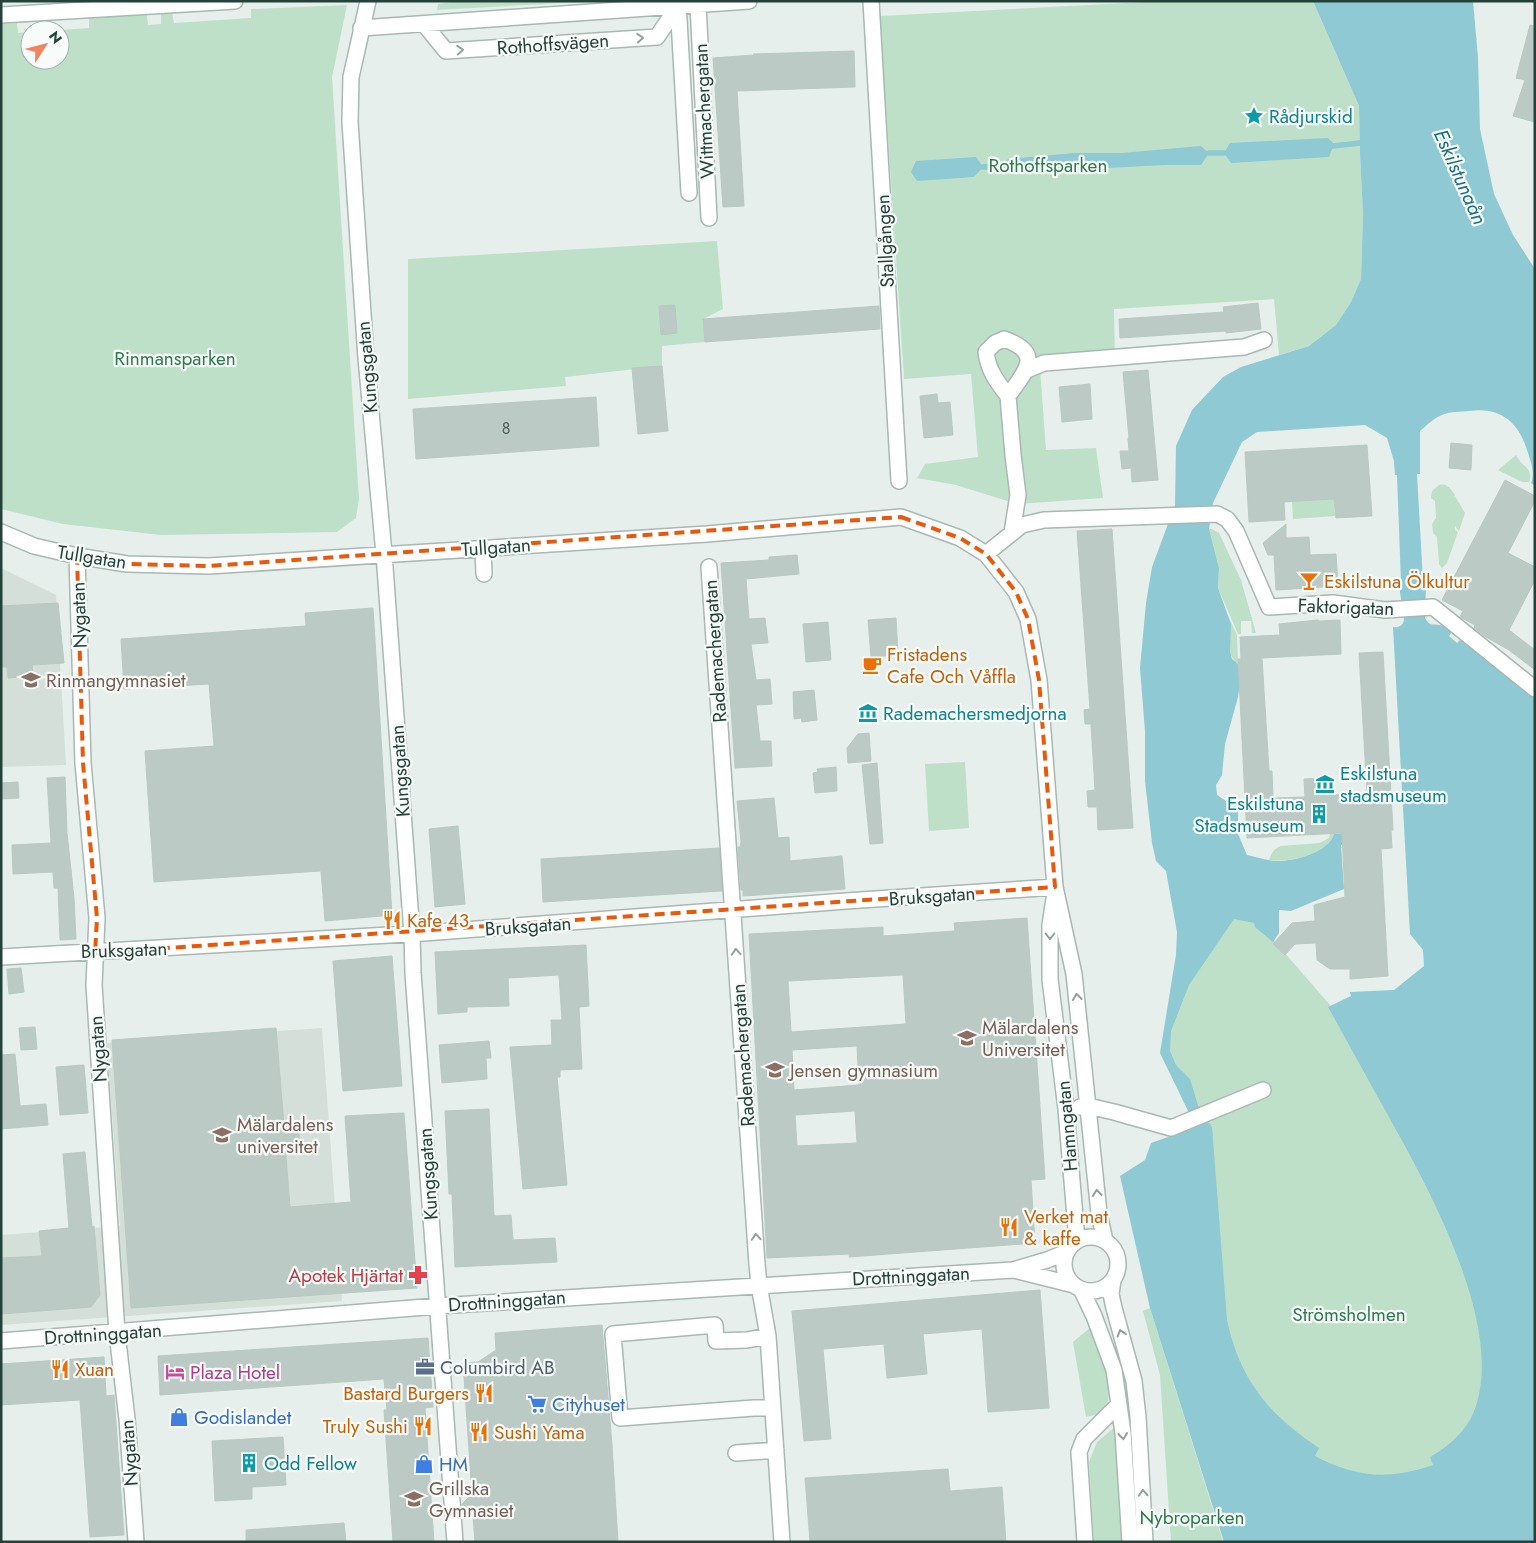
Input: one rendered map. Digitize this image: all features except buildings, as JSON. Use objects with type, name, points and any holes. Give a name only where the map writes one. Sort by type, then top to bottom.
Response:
[{"type":"street","points":[[1,15],[235,1]]},
{"type":"street","name":"Kungsgatan","points":[[368,1],[351,77],[350,122],[366,358],[384,554],[455,1542]]},
{"type":"street","name":"Rothoffsvägen","points":[[361,28],[678,4],[698,5],[749,1]]},
{"type":"street","name":"Stallgången","points":[[872,1],[900,481]]},
{"type":"street","name":"Rothoffsvägen","points":[[424,24],[446,51],[648,38],[657,37],[678,4]]},
{"type":"street","name":"Wittmachergatan","points":[[678,4],[689,193]]},
{"type":"street","name":"Wittmachergatan","points":[[698,5],[709,218]]},
{"type":"street","points":[[1008,396],[1027,370],[1028,358],[1024,350],[1017,344],[1004,339],[995,343],[986,352],[987,363],[994,378],[1008,396],[1012,455],[1018,496],[1012,533]]},
{"type":"street","points":[[1027,370],[1044,363],[1244,347],[1264,340]]},
{"type":"street","name":"Faktorigatan","points":[[986,554],[1022,526],[1044,520],[1217,514],[1227,519],[1236,531],[1269,606],[1333,603],[1385,610],[1433,607],[1535,689]]},
{"type":"street","name":"Tullgatan","points":[[1,532],[34,546],[77,556],[127,564],[209,566],[707,534],[901,517],[960,538],[986,554]]},
{"type":"street","points":[[483,548],[484,574]]},
{"type":"street","name":"Hamngatan","points":[[986,554],[1016,592],[1028,619],[1039,680],[1055,887],[1074,974],[1099,1213],[1105,1241]]},
{"type":"street","name":"Nygatan","points":[[77,556],[83,763],[97,918],[94,985],[117,1333],[127,1419],[136,1542]]},
{"type":"street","name":"Rademachergatan","points":[[709,567],[759,1285],[768,1336],[782,1542]]},
{"type":"street","name":"Hamngatan","points":[[1055,887],[1050,925],[1050,979],[1066,1109],[1076,1229],[1069,1249]]},
{"type":"street","name":"Bruksgatan","points":[[1,957],[412,934],[1055,887]]},
{"type":"street","points":[[1066,1109],[1088,1106],[1171,1128],[1263,1090]]},
{"type":"street","points":[[1130,1542],[1123,1433],[1114,1370],[1094,1316],[1077,1287],[1068,1278],[1064,1270],[1064,1261],[1069,1249],[1079,1240],[1088,1237],[1105,1241],[1112,1247],[1118,1263],[1111,1294],[1135,1390],[1145,1542]]},
{"type":"street","name":"Drottninggatan","points":[[1,1341],[438,1306],[1013,1270],[1046,1260],[1069,1249]]},
{"type":"street","name":"Drottninggatan","points":[[1013,1270],[1077,1287]]},
{"type":"street","points":[[1077,1287],[1090,1291],[1099,1290],[1113,1280]]},
{"type":"street","points":[[768,1336],[747,1340],[716,1341],[715,1325],[613,1334],[620,1418],[774,1408]]},
{"type":"street","points":[[1085,1542],[1079,1452],[1084,1439],[1118,1405]]},
{"type":"street","points":[[736,1453],[776,1450]]},
{"type":"highlighted area","points":[[901,517],[960,538],[986,554],[1016,592],[1028,619],[1039,680],[1055,887],[95,953],[97,918],[83,763],[77,556],[127,564],[209,566]]},
{"type":"shaded area","name":"Rinmangymnasiet","points":[[1,568],[56,595],[66,765],[1,767]]},
{"type":"shaded area","name":"Mälardalens universitet","points":[[322,1028],[342,1301],[1,1325],[1,1235],[120,1226],[107,1043]]},
{"type":"green space","points":[[458,1],[600,1],[437,10],[438,4]]},
{"type":"green space","name":"Rothoffsparken","points":[[1165,1],[1313,1],[1359,106],[1363,215],[1361,279],[1351,302],[1336,325],[1309,346],[1279,355],[1274,299],[1114,309],[1115,362],[1040,368],[1046,450],[1096,448],[1103,498],[1017,504],[956,485],[917,478],[925,464],[978,457],[971,374],[904,379],[880,16]]},
{"type":"green space","name":"Rinmansparken","points":[[347,5],[332,77],[359,499],[356,518],[337,532],[161,535],[63,524],[1,509],[1,24],[17,23],[18,33],[20,33],[20,70],[70,70],[70,29],[89,28],[89,18],[147,15],[148,25],[161,24],[161,14],[172,13],[174,23],[251,18],[251,9]]},
{"type":"green space","points":[[717,241],[723,309],[703,319],[705,342],[662,346],[662,366],[565,377],[566,386],[408,399],[408,259]]},
{"type":"green space","points":[[1516,455],[1529,471],[1529,482],[1522,482],[1498,470]]},
{"type":"green space","points":[[1439,485],[1446,485],[1450,488],[1455,495],[1453,498],[1455,496],[1465,513],[1459,531],[1455,526],[1455,530],[1458,532],[1447,563],[1442,568],[1439,564],[1437,537],[1433,533],[1432,524],[1436,518],[1435,501],[1431,498],[1432,491]]},
{"type":"green space","points":[[1334,499],[1335,516],[1293,519],[1292,502]]},
{"type":"green space","points":[[1209,529],[1219,533],[1241,580],[1256,633],[1252,633],[1251,621],[1241,621],[1241,634],[1238,634],[1218,588],[1219,568]]},
{"type":"green space","points":[[1228,616],[1237,635],[1238,664],[1231,654],[1230,622]]},
{"type":"green space","points":[[965,762],[969,828],[929,831],[925,764]]},
{"type":"green space","points":[[1330,833],[1334,834],[1330,841],[1316,852],[1296,859],[1269,860],[1278,847],[1320,843],[1329,838]]},
{"type":"green space","name":"Strömsholmen","points":[[1239,912],[1264,929],[1330,1005],[1444,1207],[1480,1310],[1487,1385],[1475,1430],[1437,1470],[1389,1482],[1351,1475],[1314,1459],[1258,1406],[1220,1320],[1204,1129],[1164,1049],[1175,1000],[1211,941]]},
{"type":"green space","name":"Nybroparken","points":[[1150,1308],[1224,1542],[1171,1542],[1160,1375],[1143,1311]]},
{"type":"green space","points":[[1091,1327],[1110,1379],[1108,1403],[1100,1414],[1086,1417],[1073,1342]]},
{"type":"green space","points":[[1115,1427],[1122,1542],[1094,1542],[1089,1462],[1097,1442]]},
{"type":"water","name":"Eskilstunaån","points":[[1313,1],[1473,1],[1478,58],[1480,129],[1494,194],[1513,235],[1535,269],[1535,486],[1531,483],[1533,471],[1524,442],[1514,425],[1499,414],[1480,410],[1455,412],[1439,416],[1420,431],[1420,474],[1417,474],[1423,581],[1426,584],[1426,621],[1442,625],[1452,632],[1449,636],[1457,643],[1461,639],[1535,699],[1535,1542],[1224,1542],[1150,1308],[1120,1176],[1145,1160],[1151,1143],[1194,1128],[1190,1115],[1160,1053],[1176,955],[1177,932],[1166,871],[1156,861],[1152,843],[1145,781],[1145,731],[1140,668],[1146,603],[1152,567],[1175,505],[1176,446],[1192,410],[1223,377],[1241,367],[1309,346],[1336,325],[1351,302],[1361,279],[1363,215],[1359,106]],"holes":[[[1365,425],[1387,438],[1394,461],[1395,475],[1397,475],[1401,582],[1399,585],[1404,620],[1400,626],[1393,627],[1410,934],[1423,950],[1424,966],[1394,990],[1350,992],[1351,996],[1328,1007],[1422,1177],[1441,1218],[1459,1260],[1473,1303],[1481,1345],[1481,1384],[1471,1418],[1463,1430],[1430,1457],[1433,1465],[1387,1475],[1345,1469],[1315,1456],[1319,1448],[1285,1423],[1271,1409],[1259,1394],[1240,1361],[1227,1320],[1212,1127],[1200,1112],[1190,1079],[1176,1065],[1170,1051],[1171,1031],[1189,985],[1234,919],[1254,923],[1255,927],[1273,942],[1279,933],[1279,910],[1291,911],[1344,889],[1341,845],[1351,843],[1348,833],[1334,834],[1331,841],[1318,851],[1300,858],[1274,861],[1247,855],[1238,834],[1236,804],[1226,801],[1217,795],[1216,785],[1222,775],[1225,744],[1240,684],[1238,664],[1232,659],[1230,651],[1231,624],[1218,588],[1219,568],[1209,529],[1213,503],[1242,442],[1257,432]]]},
{"type":"water","points":[[1328,138],[1334,144],[1329,157],[1231,163],[1224,153],[1230,143]]},
{"type":"water","points":[[1201,146],[1209,153],[1201,165],[1165,165],[1011,173],[1002,166],[1008,159],[1074,153],[1122,153]]},
{"type":"water","points":[[976,157],[983,167],[974,177],[917,181],[911,172],[916,161]]},
{"type":"waterway","points":[[1333,146],[1360,143]]},
{"type":"waterway","points":[[1209,153],[1224,153]]},
{"type":"waterway","points":[[983,167],[1002,166]]},
{"type":"place","name":"Rådjurskid","points":[[1254,116]]},
{"type":"place","name":"Eskilstuna Ölkultur","points":[[1309,581]]},
{"type":"place","name":"Fristadens Cafe Och Våffla","points":[[872,665]]},
{"type":"place","name":"Rinmangymnasiet","points":[[31,680]]},
{"type":"place","name":"Rademachersmedjorna","points":[[868,713]]},
{"type":"place","name":"Eskilstuna stadsmuseum","points":[[1325,784]]},
{"type":"place","name":"Eskilstuna Stadsmuseum","points":[[1319,814]]},
{"type":"place","name":"Kafe 43","points":[[392,920]]},
{"type":"place","name":"Mälardalens Universitet","points":[[967,1038]]},
{"type":"place","name":"Jensen gymnasium","points":[[775,1070]]},
{"type":"place","name":"Mälardalens universitet","points":[[222,1135]]},
{"type":"place","name":"Verket mat & kaffe","points":[[1009,1227]]},
{"type":"place","name":"Apotek Hjärtat","points":[[418,1275]]},
{"type":"place","name":"Columbird AB","points":[[425,1367]]},
{"type":"place","name":"Xuan","points":[[60,1369]]},
{"type":"place","name":"Plaza Hotel","points":[[175,1372]]},
{"type":"place","name":"Bastard Burgers","points":[[484,1393]]},
{"type":"place","name":"Cityhuset","points":[[537,1404]]},
{"type":"place","name":"Godislandet","points":[[179,1417]]},
{"type":"place","name":"Truly Sushi","points":[[423,1426]]},
{"type":"place","name":"Sushi Yama","points":[[479,1432]]},
{"type":"place","name":"Odd Fellow","points":[[249,1463]]},
{"type":"place","name":"HM","points":[[424,1464]]},
{"type":"place","name":"Grillska Gymnasiet","points":[[414,1499]]}]
